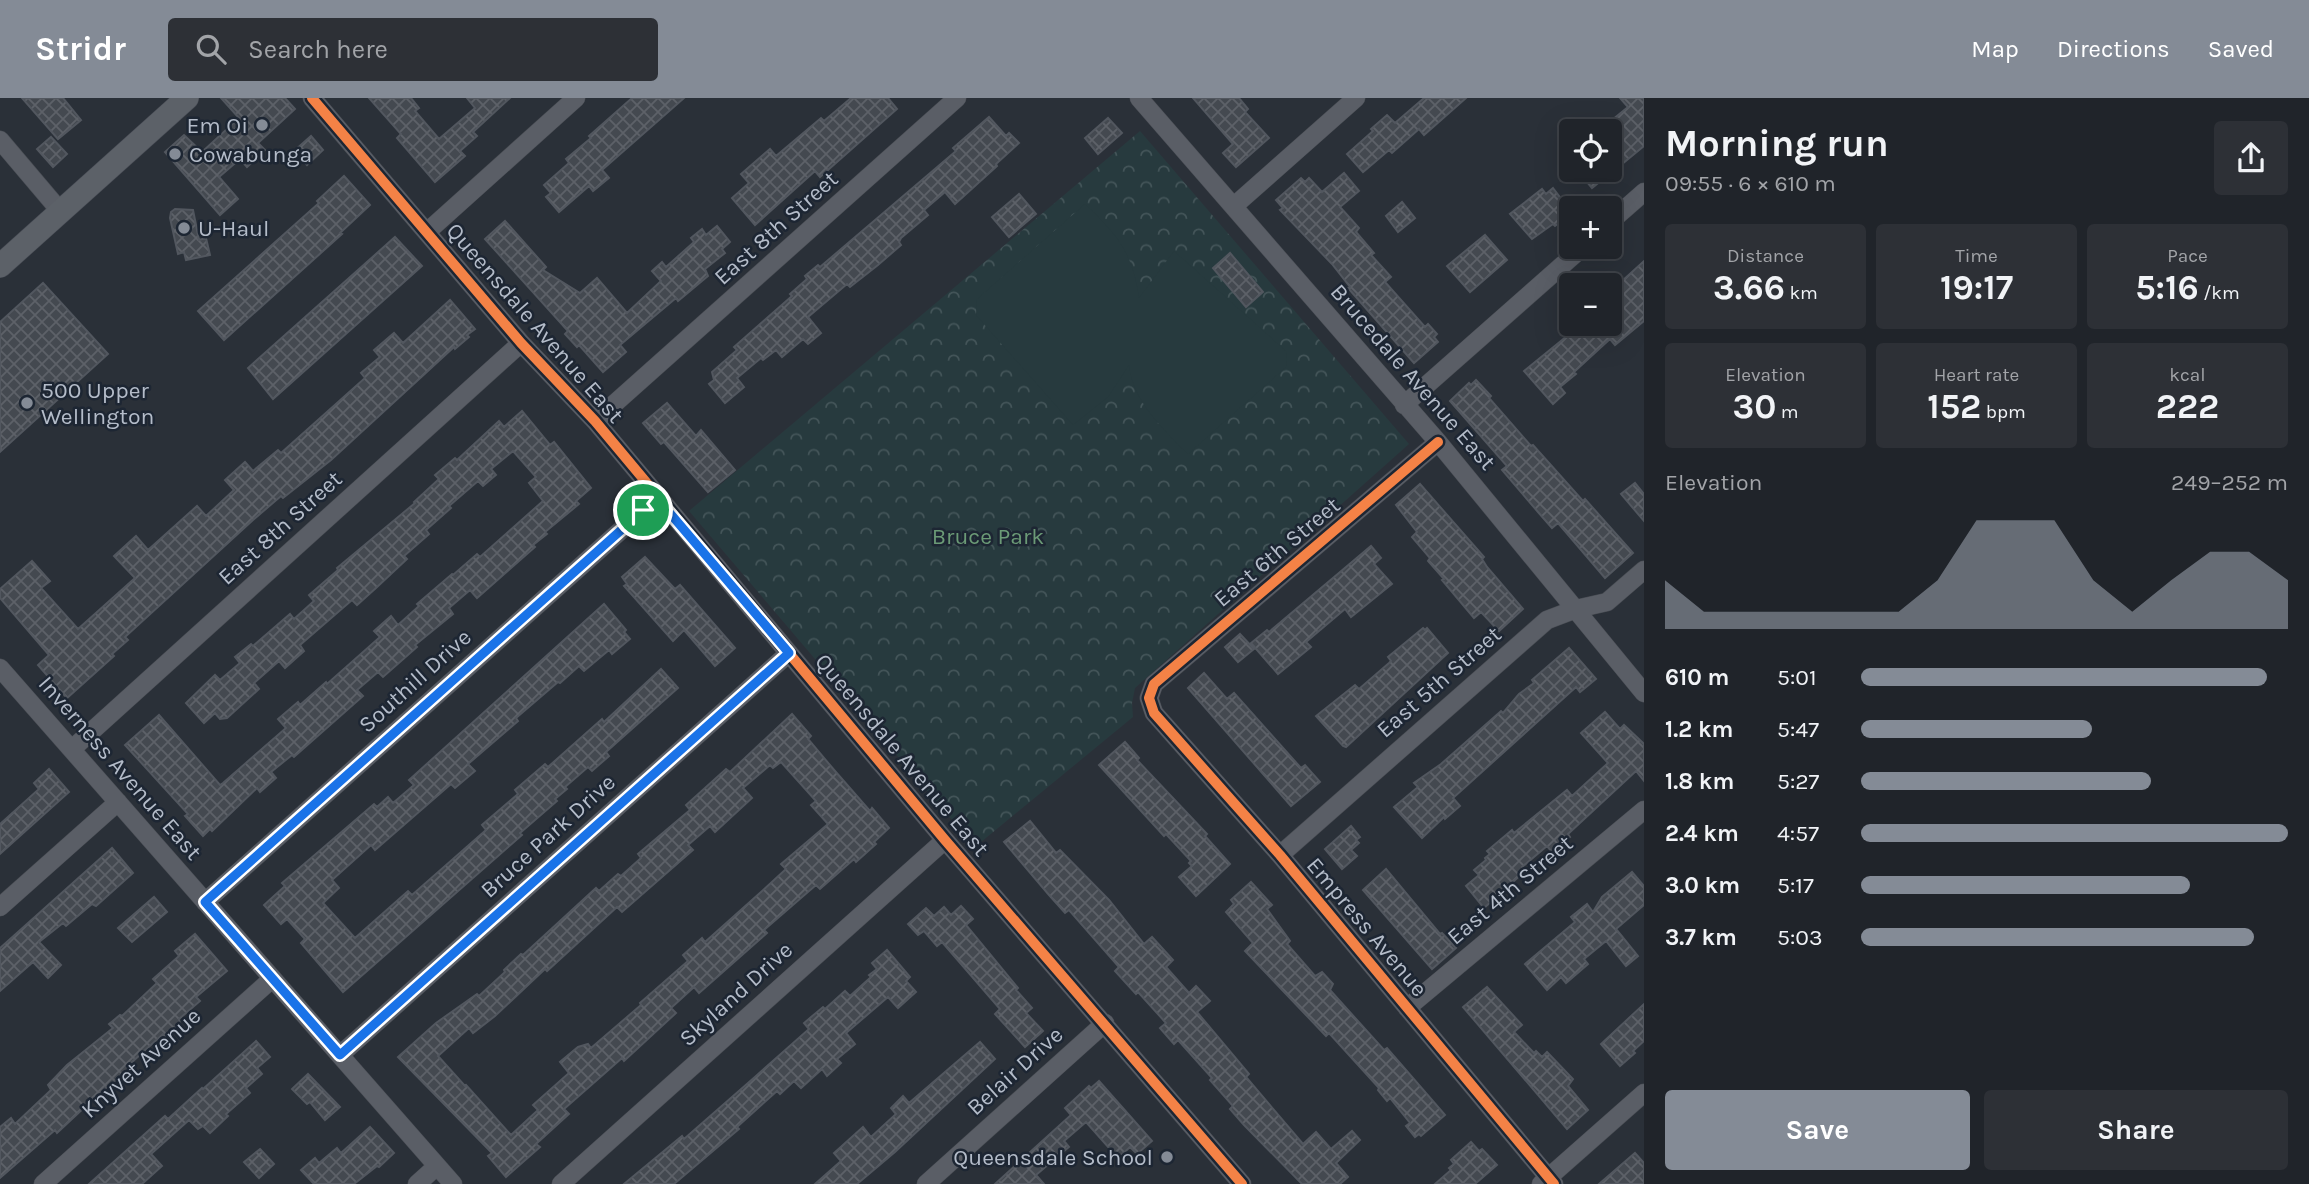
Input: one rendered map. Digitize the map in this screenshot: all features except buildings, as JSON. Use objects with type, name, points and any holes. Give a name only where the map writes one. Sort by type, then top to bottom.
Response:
[{"type":"main road","points":[[0,266],[187,98]]},
{"type":"street","name":"Queensdale Avenue East","points":[[312,98],[428,231],[521,344],[595,421],[945,840],[1242,1184]]},
{"type":"street","points":[[428,231],[576,98]]},
{"type":"street","name":"East 8th Street","points":[[595,421],[957,98]]},
{"type":"street","name":"Brucedale Avenue East","points":[[1139,98],[1438,442],[1644,692]]},
{"type":"street","points":[[1234,206],[1356,98]]},
{"type":"street","points":[[0,140],[61,212]]},
{"type":"street","points":[[1622,211],[1644,192]]},
{"type":"street","points":[[1405,405],[1569,259]]},
{"type":"street","name":"East 8th Street","points":[[72,749],[521,344]]},
{"type":"street","name":"East 6th Street","points":[[1149,698],[1154,684],[1438,442]]},
{"type":"street","name":"Southill Drive","points":[[205,902],[657,498]]},
{"type":"street","name":"East 5th Street","points":[[1280,855],[1546,620],[1607,602],[1644,570]]},
{"type":"street","name":"Bruce Park Drive","points":[[340,1055],[789,653]]},
{"type":"street","name":"Inverness Avenue East","points":[[0,668],[453,1184]]},
{"type":"street","name":"Empress Avenue","points":[[1149,698],[1154,713],[1280,855],[1548,1182]]},
{"type":"street","points":[[0,907],[118,802]]},
{"type":"street","name":"East 4th Street","points":[[1407,1008],[1644,810]]},
{"type":"street","name":"Skyland Drive","points":[[561,1184],[945,840]]},
{"type":"street","name":"Knyvet Avenue","points":[[43,1184],[272,979]]},
{"type":"street","name":"Belair Drive","points":[[926,1184],[1105,1023]]},
{"type":"street","points":[[1548,1182],[1644,1093]]},
{"type":"street","points":[[416,1184],[437,1166]]},
{"type":"green space","name":"Bruce Park","points":[[1140,131],[1409,444],[1135,688],[1133,717],[975,847],[689,511]]},
{"type":"green space","points":[[1085,204],[1122,245],[1132,268],[1139,298],[1174,251],[1287,352],[1286,367],[1188,454],[1159,425],[1143,403],[1136,391],[1129,365],[1108,397],[1073,425],[976,315],[977,299]]},
{"type":"cycle path","points":[[312,98],[521,343],[595,421],[945,840],[1242,1184]]},
{"type":"cycle path","points":[[1438,442],[1154,684],[1149,698],[1154,713],[1280,855],[1554,1184]]},
{"type":"place","name":"Em Oi","points":[[262,125]]},
{"type":"place","name":"Cowabunga","points":[[175,154]]},
{"type":"place","name":"U-Haul","points":[[184,228]]},
{"type":"place","name":"500 Upper Wellington","points":[[27,403]]},
{"type":"place","name":"Queensdale School","points":[[1167,1157]]},
{"type":"route","points":[[657,498],[789,653],[340,1055],[205,902],[643,510],[657,498]]}]
